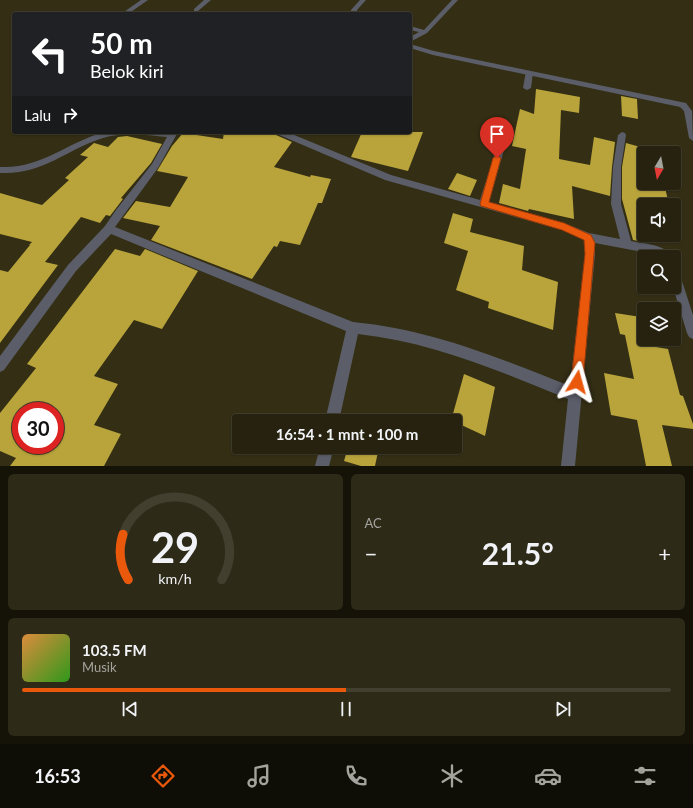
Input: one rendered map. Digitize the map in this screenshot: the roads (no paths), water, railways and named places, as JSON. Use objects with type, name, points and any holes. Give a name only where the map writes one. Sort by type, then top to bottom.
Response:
[{"type":"street","points":[[127,12],[145,0]]},
{"type":"street","points":[[196,10],[208,0]]},
{"type":"street","points":[[354,12],[363,0]]},
{"type":"street","points":[[412,39],[425,32],[455,0]]},
{"type":"street","points":[[412,29],[425,32]]},
{"type":"street","points":[[412,47],[433,53],[683,105],[688,111],[693,138]]},
{"type":"street","points":[[527,88],[529,73]]},
{"type":"street","points":[[0,170],[24,170],[83,142],[113,134]]},
{"type":"street","points":[[0,366],[72,268],[110,229],[119,213],[155,166],[172,134]]},
{"type":"street","points":[[285,134],[388,178],[564,227],[588,238],[654,250]]},
{"type":"street","points":[[622,135],[617,167],[616,204],[627,245]]},
{"type":"street","points":[[484,204],[502,143]]},
{"type":"street","points":[[110,229],[354,328],[379,329],[405,334],[450,347],[575,395]]},
{"type":"street","points":[[568,466],[575,395],[581,356],[590,254],[590,243],[588,238]]},
{"type":"street","points":[[681,294],[693,333]]},
{"type":"street","points":[[334,414],[354,328]]},
{"type":"street","points":[[322,466],[325,454]]}]
